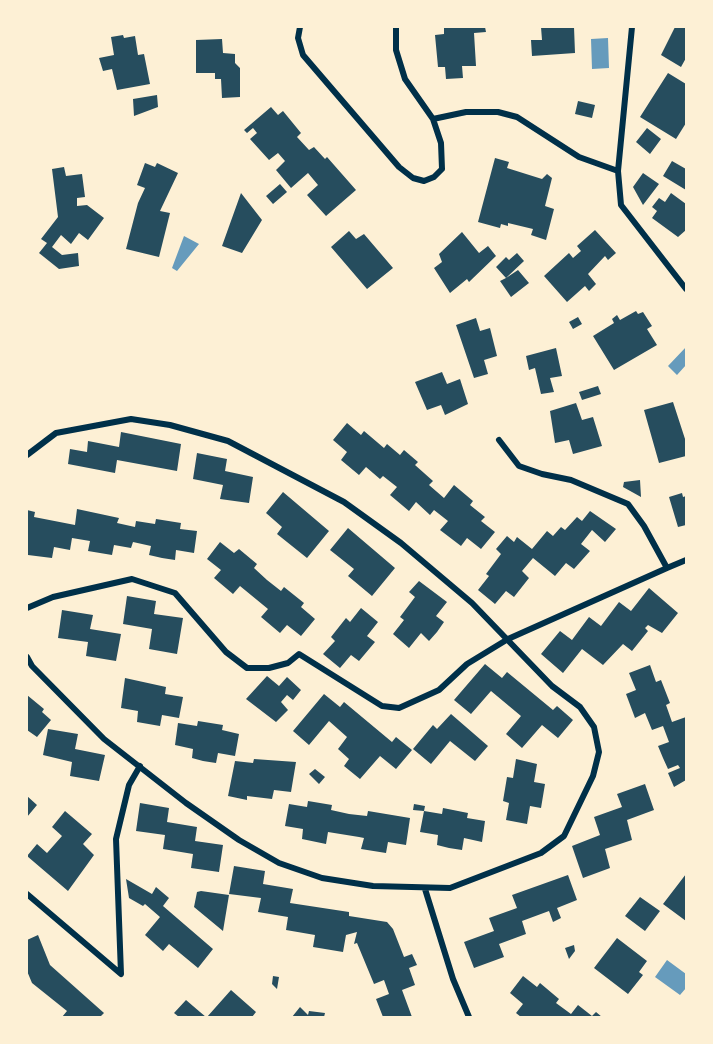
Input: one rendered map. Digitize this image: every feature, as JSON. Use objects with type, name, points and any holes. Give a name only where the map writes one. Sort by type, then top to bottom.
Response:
[{"type":"street","points":[[300,27],[298,38],[303,55],[399,167],[413,178],[424,181],[434,177],[442,168],[441,143],[433,119],[405,79],[396,50],[396,27]]},
{"type":"street","points":[[632,27],[618,171],[621,205],[686,289]]},
{"type":"street","points":[[433,119],[466,112],[498,112],[517,117],[579,157],[618,171]]},
{"type":"street","points":[[27,455],[56,433],[131,419],[170,425],[228,441],[344,502],[401,543],[472,603],[552,686],[580,706],[594,727],[599,752],[593,776],[564,836],[542,853],[450,888],[425,889],[322,878],[279,863],[239,840],[186,803],[96,730],[32,666],[27,657]]},
{"type":"street","points":[[499,440],[519,466],[571,480],[628,504],[644,526],[667,568]]},
{"type":"street","points":[[27,608],[53,597],[132,579],[175,593],[226,652],[247,668],[269,668],[288,663],[299,654],[381,706],[399,708],[439,690],[467,664],[508,639],[686,560]]},
{"type":"street","points":[[27,894],[121,974],[116,839],[129,784],[140,766]]},
{"type":"street","points":[[425,889],[453,979],[469,1017]]},
{"type":"water","points":[[608,38],[609,68],[592,69],[591,39]]},
{"type":"water","points":[[184,236],[199,244],[177,271],[172,268]]},
{"type":"water","points":[[686,347],[686,365],[677,375],[668,366]]},
{"type":"water","points":[[667,960],[686,974],[686,988],[680,995],[655,977]]},
{"type":"building","points":[[444,27],[485,27],[486,32],[474,33],[476,66],[462,66],[463,78],[446,79],[445,67],[438,67],[435,35],[444,34]]},
{"type":"building","points":[[541,27],[574,27],[575,53],[532,56],[531,40],[542,40]]},
{"type":"building","points":[[675,27],[686,27],[686,58],[681,67],[661,55]]},
{"type":"building","points":[[123,35],[124,38],[135,36],[138,55],[144,54],[150,84],[117,90],[112,69],[103,71],[99,58],[114,55],[111,37]]},
{"type":"building","points":[[222,39],[223,53],[235,54],[235,63],[240,68],[240,97],[222,98],[221,79],[215,79],[215,73],[196,73],[196,40]]},
{"type":"building","points":[[668,73],[686,84],[686,123],[676,139],[640,117]]},
{"type":"building","points":[[157,95],[158,107],[134,116],[133,99]]},
{"type":"building","points":[[578,101],[595,105],[592,118],[575,114]]},
{"type":"building","points":[[271,107],[278,115],[283,111],[301,133],[297,137],[309,150],[314,147],[325,159],[327,157],[356,190],[326,216],[307,195],[318,185],[308,173],[291,188],[276,170],[285,161],[278,153],[269,160],[250,139],[257,133],[253,128],[247,133],[244,130]]},
{"type":"building","points":[[647,128],[661,139],[650,154],[636,142]]},
{"type":"building","points":[[495,158],[509,162],[507,168],[542,179],[547,174],[552,178],[545,206],[554,209],[546,240],[531,235],[533,229],[508,223],[508,226],[501,224],[500,228],[478,222]]},
{"type":"building","points":[[672,161],[686,169],[686,190],[663,176]]},
{"type":"building","points":[[145,163],[155,167],[157,163],[178,173],[160,211],[170,213],[159,257],[126,249],[138,203],[145,188],[137,185]]},
{"type":"building","points":[[64,167],[66,176],[82,174],[85,197],[77,198],[77,206],[87,205],[104,218],[88,240],[79,233],[71,244],[61,235],[52,247],[62,255],[78,253],[79,266],[59,269],[39,253],[47,243],[41,239],[58,217],[52,169]]},
{"type":"building","points":[[643,173],[659,184],[643,205],[633,187]]},
{"type":"building","points":[[280,184],[287,192],[273,204],[266,196]]},
{"type":"building","points":[[241,193],[262,220],[242,253],[222,246]]},
{"type":"building","points":[[671,193],[686,204],[686,230],[678,237],[652,218],[657,211],[652,207],[659,198],[665,202]]},
{"type":"building","points":[[595,230],[616,253],[608,260],[605,256],[588,274],[596,284],[589,291],[585,286],[567,302],[544,276],[569,253],[573,258],[581,251],[577,246]]},
{"type":"building","points":[[349,231],[356,239],[364,234],[393,268],[367,289],[331,247]]},
{"type":"building","points":[[462,232],[479,253],[488,246],[496,256],[469,282],[467,279],[450,293],[434,268],[442,262],[439,254]]},
{"type":"building","points":[[517,253],[524,261],[506,278],[496,267],[506,257],[509,260]]},
{"type":"building","points":[[518,270],[529,283],[511,297],[500,281]]},
{"type":"building","points":[[636,311],[638,314],[643,312],[652,326],[647,329],[657,345],[614,370],[593,336],[614,323],[612,319],[617,315],[620,320]]},
{"type":"building","points":[[578,317],[582,324],[573,329],[569,322]]},
{"type":"building","points":[[476,318],[480,331],[490,328],[497,356],[484,360],[488,374],[474,378],[456,325]]},
{"type":"building","points":[[556,348],[562,376],[550,378],[554,392],[541,394],[535,368],[529,370],[526,356]]},
{"type":"building","points":[[442,372],[447,384],[460,379],[468,404],[445,415],[441,405],[427,410],[415,382]]},
{"type":"building","points":[[598,386],[601,394],[582,400],[579,392]]},
{"type":"building","points":[[673,402],[686,442],[686,456],[659,463],[644,410]]},
{"type":"building","points":[[576,403],[582,420],[593,417],[602,446],[573,454],[569,440],[555,443],[550,411]]},
{"type":"building","points":[[347,423],[361,435],[364,431],[384,448],[387,444],[400,455],[404,450],[418,462],[415,465],[433,481],[429,485],[444,498],[454,485],[473,501],[470,505],[485,517],[481,521],[495,532],[481,549],[467,538],[461,546],[440,530],[448,521],[434,510],[430,515],[416,502],[409,511],[390,495],[397,487],[383,476],[380,479],[366,467],[359,475],[341,460],[347,452],[333,440]]},
{"type":"building","points":[[121,432],[181,444],[177,471],[117,460],[115,473],[68,464],[70,449],[87,452],[88,441],[119,447]]},
{"type":"building","points":[[197,453],[227,459],[225,471],[253,477],[249,503],[220,499],[223,485],[193,479]]},
{"type":"building","points":[[640,480],[641,497],[623,487],[624,482]]},
{"type":"building","points":[[283,492],[329,531],[307,558],[277,534],[282,527],[266,513]]},
{"type":"building","points":[[682,493],[683,497],[686,496],[686,525],[678,527],[669,497]]},
{"type":"building","points":[[77,509],[119,518],[117,523],[135,527],[136,521],[155,524],[156,519],[181,523],[180,529],[197,531],[194,553],[176,550],[175,560],[162,558],[149,555],[151,546],[133,542],[131,548],[114,545],[112,555],[88,551],[90,541],[72,538],[70,550],[54,547],[52,558],[28,555],[27,510],[35,512],[34,517],[75,525]]},
{"type":"building","points":[[590,511],[616,529],[605,542],[592,530],[581,544],[590,551],[574,569],[566,563],[555,576],[533,558],[522,571],[529,578],[514,597],[506,591],[495,604],[478,590],[489,576],[486,574],[501,554],[496,549],[507,536],[514,542],[517,537],[532,549],[547,531],[553,536],[561,527],[565,530],[577,517],[582,521]]},
{"type":"building","points":[[348,528],[395,568],[372,596],[348,576],[354,569],[330,550]]},
{"type":"building","points":[[220,542],[234,553],[239,549],[257,564],[254,568],[267,580],[281,591],[284,587],[304,603],[301,607],[315,619],[301,636],[287,625],[280,633],[261,617],[268,609],[240,586],[233,594],[214,578],[221,570],[207,559]]},
{"type":"building","points":[[419,581],[447,602],[436,616],[444,622],[437,632],[429,641],[421,633],[409,648],[393,634],[404,620],[400,617],[415,597],[409,592]]},
{"type":"building","points":[[649,588],[678,613],[662,633],[648,625],[645,628],[648,631],[632,651],[623,644],[603,665],[582,649],[563,673],[541,654],[560,631],[572,640],[589,617],[601,626],[619,602],[631,611]]},
{"type":"building","points":[[127,596],[156,601],[154,614],[183,618],[177,654],[149,649],[152,629],[123,624]]},
{"type":"building","points":[[361,608],[378,622],[367,636],[375,642],[359,661],[351,655],[340,668],[323,654],[335,641],[331,637],[346,618],[350,622]]},
{"type":"building","points":[[62,610],[93,615],[90,629],[121,634],[116,661],[86,656],[88,642],[58,638]]},
{"type":"building","points":[[485,664],[502,678],[507,672],[553,710],[557,706],[573,720],[558,738],[542,725],[522,748],[506,734],[521,716],[491,691],[471,714],[454,700]]},
{"type":"building","points":[[650,665],[656,682],[661,680],[670,703],[666,705],[672,722],[686,717],[686,780],[674,787],[668,773],[680,768],[678,765],[668,769],[658,746],[669,742],[663,726],[652,730],[645,713],[635,718],[626,694],[636,690],[629,673]]},
{"type":"building","points":[[267,676],[279,686],[287,677],[301,690],[293,700],[287,695],[281,702],[288,710],[276,722],[246,699]]},
{"type":"building","points":[[125,678],[166,687],[165,694],[183,697],[179,718],[162,715],[160,726],[137,722],[138,711],[121,708]]},
{"type":"building","points":[[324,694],[340,707],[344,702],[392,742],[396,737],[412,750],[396,769],[380,756],[360,779],[344,766],[349,759],[338,749],[347,737],[329,721],[309,745],[293,731]]},
{"type":"building","points":[[27,695],[44,709],[42,712],[51,720],[37,737],[27,730]]},
{"type":"building","points":[[451,714],[488,746],[475,761],[450,741],[431,764],[413,749],[433,725],[437,729]]},
{"type":"building","points":[[198,721],[223,725],[222,730],[239,734],[235,756],[218,753],[216,763],[203,761],[192,758],[193,749],[175,745],[178,723],[197,726]]},
{"type":"building","points":[[48,729],[78,734],[75,749],[105,755],[99,781],[70,776],[72,762],[43,755]]},
{"type":"building","points":[[254,759],[296,762],[291,792],[274,790],[272,799],[247,796],[247,800],[228,796],[235,761],[253,763]]},
{"type":"building","points":[[516,759],[537,764],[534,782],[545,784],[541,808],[530,806],[527,824],[506,820],[509,803],[503,801],[507,777],[513,778]]},
{"type":"building","points":[[315,769],[325,777],[319,784],[309,774]]},
{"type":"building","points":[[645,784],[654,810],[627,820],[632,840],[605,849],[610,868],[583,878],[572,846],[600,835],[594,817],[622,807],[617,794]]},
{"type":"building","points":[[27,796],[37,805],[27,817]]},
{"type":"building","points":[[308,801],[332,805],[331,810],[349,814],[367,816],[368,811],[410,818],[406,845],[388,842],[386,853],[361,849],[364,838],[359,837],[328,832],[326,844],[302,839],[303,829],[285,826],[289,804],[307,807]]},
{"type":"building","points":[[140,803],[169,808],[167,822],[197,827],[195,841],[223,845],[219,872],[191,868],[193,854],[163,849],[165,835],[136,831]]},
{"type":"building","points":[[414,804],[425,806],[424,811],[413,810]]},
{"type":"building","points":[[443,808],[468,813],[467,818],[485,821],[482,842],[464,838],[462,850],[449,848],[437,845],[438,835],[420,832],[424,811],[442,814]]},
{"type":"building","points":[[65,811],[92,834],[83,844],[94,855],[68,891],[27,856],[37,844],[47,853],[62,836],[52,827]]},
{"type":"building","points":[[234,866],[265,871],[263,884],[293,889],[290,903],[349,912],[349,916],[387,922],[393,929],[404,957],[412,954],[417,965],[409,968],[415,985],[402,990],[412,1017],[383,1017],[376,999],[389,994],[384,980],[374,984],[357,943],[354,944],[357,932],[346,935],[343,952],[313,947],[315,935],[286,930],[288,917],[258,912],[261,898],[229,894]]},
{"type":"building","points":[[686,874],[686,921],[663,904]]},
{"type":"building","points":[[568,875],[577,900],[557,908],[561,918],[553,922],[549,911],[522,921],[526,934],[499,944],[504,957],[474,968],[464,942],[494,931],[489,918],[517,908],[512,895]]},
{"type":"building","points":[[126,879],[152,894],[156,887],[169,898],[163,906],[213,949],[198,968],[169,944],[163,951],[145,935],[160,917],[145,904],[143,906],[129,898]]},
{"type":"building","points":[[197,892],[229,895],[223,931],[194,907]]},
{"type":"building","points":[[640,897],[660,911],[645,931],[625,916]]},
{"type":"building","points":[[38,935],[50,965],[104,1013],[100,1017],[62,1017],[67,1011],[32,983],[27,971],[27,940]]},
{"type":"building","points":[[617,938],[647,961],[639,972],[643,975],[628,994],[594,968]]},
{"type":"building","points":[[574,945],[575,951],[569,959],[565,948]]},
{"type":"building","points":[[273,976],[279,977],[277,989],[272,984]]},
{"type":"building","points":[[523,976],[537,987],[540,983],[559,999],[556,1003],[571,1014],[578,1005],[592,1016],[596,1012],[602,1017],[521,1017],[516,1013],[523,1004],[510,993]]},
{"type":"building","points":[[231,990],[256,1012],[252,1017],[207,1017]]},
{"type":"building","points":[[186,1000],[206,1017],[179,1017],[174,1013]]},
{"type":"building","points":[[300,1007],[308,1015],[309,1011],[325,1013],[324,1017],[292,1017]]}]
